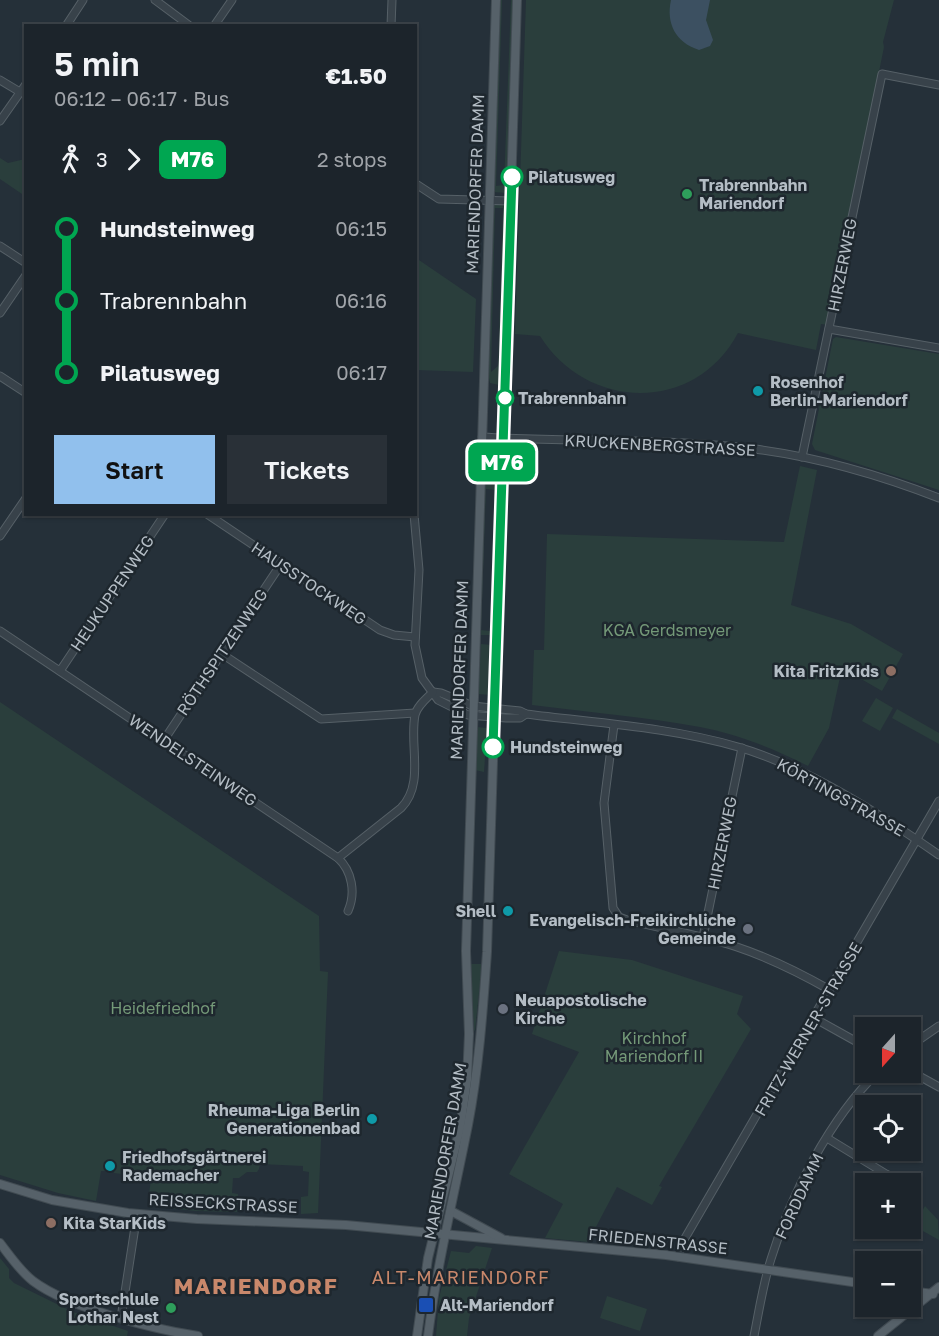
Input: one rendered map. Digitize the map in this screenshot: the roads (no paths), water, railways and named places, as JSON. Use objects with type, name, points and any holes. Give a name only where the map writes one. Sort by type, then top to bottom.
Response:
[{"type":"main road","name":"MARIENDORFER DAMM","points":[[417,1336],[423,1287],[460,1128],[468,1068],[466,951],[472,716],[496,0]]},
{"type":"main road","name":"MARIENDORFER DAMM","points":[[428,1336],[434,1290],[468,1122],[483,1006],[495,708],[517,0]]},
{"type":"main road","name":"REISSECKSTRASSE","points":[[0,1184],[52,1200],[137,1214],[197,1219],[310,1223],[446,1235]]},
{"type":"main road","points":[[451,1211],[505,1241]]},
{"type":"main road","name":"FRIEDENSTRASSE","points":[[446,1235],[678,1257],[855,1282]]},
{"type":"main road","points":[[0,1243],[34,1282],[77,1303],[121,1318],[198,1336]]},
{"type":"main road","points":[[921,1291],[937,1292]]},
{"type":"main road","points":[[878,1336],[937,1292]]},
{"type":"street","points":[[67,24],[83,0]]},
{"type":"street","points":[[155,0],[188,24]]},
{"type":"street","points":[[215,24],[232,0]]},
{"type":"street","points":[[391,24],[392,0]]},
{"type":"street","name":"HIRZERWEG","points":[[802,457],[882,74],[939,85]]},
{"type":"street","points":[[0,80],[20,92]]},
{"type":"street","points":[[0,121],[24,87]]},
{"type":"street","points":[[417,185],[439,199],[511,201]]},
{"type":"street","points":[[0,246],[24,262]]},
{"type":"street","points":[[0,313],[24,278]]},
{"type":"street","points":[[830,328],[939,348]]},
{"type":"street","points":[[0,376],[24,392]]},
{"type":"street","name":"KRUCKENBERGSTRASSE","points":[[482,437],[710,444],[802,457],[865,473],[939,498]]},
{"type":"street","points":[[0,536],[24,501]]},
{"type":"street","name":"HEUKUPPENWEG","points":[[60,671],[164,516]]},
{"type":"street","name":"HAUSSTOCKWEG","points":[[210,516],[380,630],[394,635],[415,637]]},
{"type":"street","points":[[414,516],[419,562],[415,637],[419,669],[427,686],[442,704],[472,716]]},
{"type":"street","name":"RÖTHSPITZENWEG","points":[[164,740],[281,564]]},
{"type":"street","name":"WENDELSTEINWEG","points":[[0,631],[338,858],[348,868],[351,878],[351,905],[348,911]]},
{"type":"street","points":[[222,654],[321,719],[416,713]]},
{"type":"street","points":[[433,692],[473,706],[495,708]]},
{"type":"street","points":[[338,858],[401,808],[410,796],[414,781],[416,713],[433,692]]},
{"type":"street","name":"KÖRTINGSTRASSE","points":[[495,708],[696,736],[742,748],[804,774],[859,804],[939,855]]},
{"type":"street","name":"KÖRTINGSTRASSE","points":[[472,716],[520,718],[526,714]]},
{"type":"street","points":[[614,725],[604,803],[614,911],[622,919],[736,946],[768,958],[830,990]]},
{"type":"street","name":"HIRZERWEG","points":[[703,938],[742,748]]},
{"type":"street","name":"FRITZ-WERNER-STRASSE","points":[[678,1257],[681,1245],[939,801]]},
{"type":"street","points":[[814,1018],[855,1041]]},
{"type":"street","points":[[921,1038],[939,1026]]},
{"type":"street","points":[[921,1077],[939,1087]]},
{"type":"street","name":"FORDDAMM","points":[[754,1336],[768,1270],[784,1219],[827,1138],[868,1083]]},
{"type":"street","points":[[827,1138],[884,1173]]},
{"type":"street","points":[[121,1318],[137,1214]]},
{"type":"water","points":[[671,0],[710,0],[706,20],[713,40],[710,46],[699,50],[678,37],[671,24]]},
{"type":"place","name":"Pilatusweg","points":[[512,177]]},
{"type":"place","name":"Trabrennbahn Mariendorf","points":[[687,194]]},
{"type":"place","name":"Rosenhof Berlin-Mariendorf","points":[[758,391]]},
{"type":"place","name":"Trabrennbahn","points":[[505,398]]},
{"type":"place","name":"Kita FritzKids","points":[[891,671]]},
{"type":"place","name":"Hundsteinweg","points":[[493,747]]},
{"type":"place","name":"Shell","points":[[508,911]]},
{"type":"place","name":"Evangelisch-Freikirchliche Gemeinde","points":[[748,929]]},
{"type":"place","name":"Neuapostolische Kirche","points":[[503,1009]]},
{"type":"place","name":"Rheuma-Liga Berlin Generationenbad","points":[[372,1119]]},
{"type":"place","name":"Friedhofsgärtnerei Rademacher","points":[[110,1166]]},
{"type":"place","name":"Kita StarKids","points":[[51,1223]]},
{"type":"place","name":"Alt-Mariendorf","points":[[426,1305]]},
{"type":"place","name":"Sportschlule Lothar Nest","points":[[171,1308]]},
{"type":"district","name":"ALT-MARIENDORF","points":[[461,1278]]},
{"type":"district","name":"MARIENDORF","points":[[256,1286]]},
{"type":"park label","name":"KGA Gerdsmeyer","points":[[667,630]]},
{"type":"park label","name":"Heidefriedhof","points":[[163,1008]]},
{"type":"park label","name":"Kirchhof Mariendorf II","points":[[654,1047]]}]
